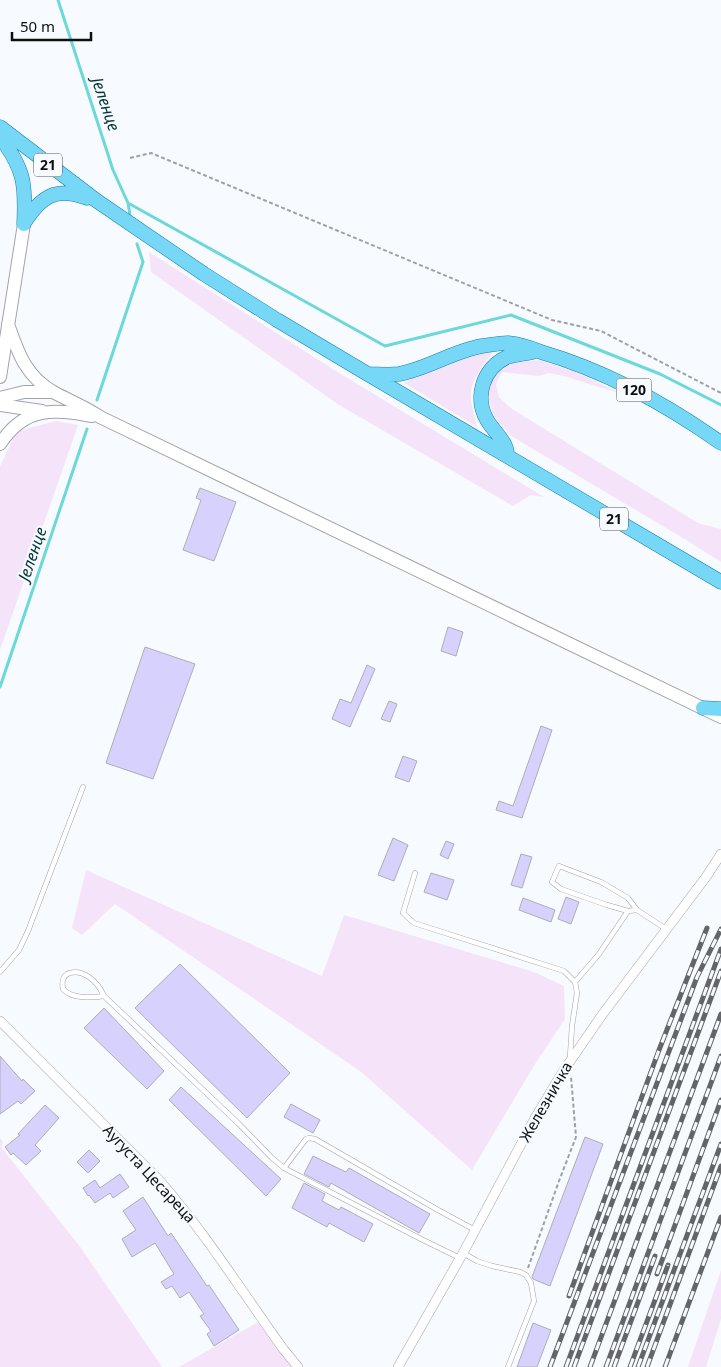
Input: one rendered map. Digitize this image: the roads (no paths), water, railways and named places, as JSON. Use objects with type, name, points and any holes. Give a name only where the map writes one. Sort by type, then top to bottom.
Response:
[{"type":"main road","name":"21","points":[[0,127],[97,202],[204,274],[277,320],[721,582]]},
{"type":"main road","points":[[0,136],[12,153],[22,175],[25,198],[24,224],[0,377]]},
{"type":"main road","points":[[24,224],[36,206],[48,197],[60,193],[72,193],[97,202]]},
{"type":"main road","points":[[8,324],[24,365],[37,380],[54,392],[100,417],[721,717]]},
{"type":"main road","name":"120","points":[[366,373],[397,374],[464,350],[494,344],[508,343],[529,347],[579,364],[631,388],[665,407],[721,443]]},
{"type":"main road","points":[[507,456],[506,446],[484,413],[481,397],[484,382],[491,369],[507,357],[539,351]]},
{"type":"main road","points":[[0,398],[24,392],[54,392]]},
{"type":"main road","points":[[0,404],[45,412],[67,412],[100,417]]},
{"type":"main road","points":[[0,444],[22,422],[34,415],[45,412]]},
{"type":"main road","points":[[703,708],[721,709]]},
{"type":"main road","points":[[703,708],[721,724]]},
{"type":"street","name":"Железничка","points":[[398,1367],[462,1255],[535,1118],[570,1061],[721,854]]},
{"type":"street","name":"Аугуста Цесареца","points":[[0,1021],[160,1181],[198,1228],[265,1325],[298,1367]]},
{"type":"lane","points":[[0,972],[19,950],[28,931],[83,787]]},
{"type":"lane","points":[[637,910],[628,911],[561,889],[552,882],[558,866],[601,882],[628,898],[637,910],[666,929]]},
{"type":"lane","points":[[415,873],[403,913],[414,923],[564,971],[575,982],[577,993],[572,1026],[570,1061]]},
{"type":"lane","points":[[575,982],[600,954],[628,911]]},
{"type":"lane","points":[[104,996],[97,998],[68,994],[63,989],[62,981],[66,974],[73,971],[91,979],[101,989],[104,996],[284,1168],[421,1239],[492,1266],[510,1269],[526,1275],[532,1283],[534,1302],[508,1367]]},
{"type":"lane","points":[[284,1168],[306,1139],[315,1139],[475,1230]]},
{"type":"waterway","name":"Јеленце","points":[[58,0],[113,170],[128,203],[130,215]]},
{"type":"waterway","points":[[128,203],[385,346],[511,315],[660,374],[721,405]]},
{"type":"waterway","name":"Јеленце","points":[[97,400],[143,262],[137,244]]},
{"type":"waterway","name":"Јеленце","points":[[0,687],[87,429]]},
{"type":"railway","points":[[569,1296],[659,1050],[707,928]]},
{"type":"railway","points":[[550,1367],[697,977],[721,929]]},
{"type":"railway","points":[[566,1367],[721,949]]},
{"type":"railway","points":[[574,1367],[721,971]]},
{"type":"railway","points":[[590,1367],[721,1014]]},
{"type":"railway","points":[[606,1367],[721,1056]]},
{"type":"railway","points":[[657,1274],[721,1100]]},
{"type":"railway","points":[[638,1367],[721,1144]]},
{"type":"railway","points":[[647,1367],[721,1166]]},
{"type":"railway","points":[[665,1367],[721,1217]]},
{"type":"railway","points":[[614,1367],[655,1256]]},
{"type":"railway","points":[[630,1367],[668,1265]]}]
